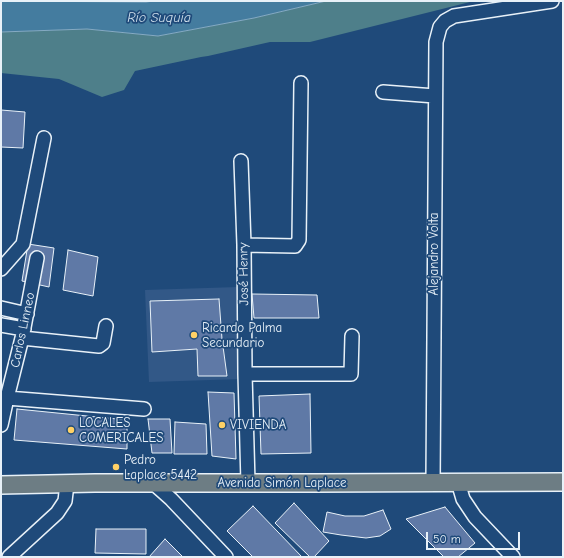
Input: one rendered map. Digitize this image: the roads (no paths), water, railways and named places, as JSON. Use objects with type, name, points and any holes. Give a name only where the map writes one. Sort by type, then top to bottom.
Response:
[{"type":"main road","name":"Avenida Simón Laplace","points":[[1,485],[563,482]]},
{"type":"street","name":"Alejandro Volta","points":[[433,482],[436,42],[440,27],[445,21],[454,16],[552,1]]},
{"type":"street","points":[[244,245],[295,246],[299,240],[301,83]]},
{"type":"street","points":[[383,92],[435,96]]},
{"type":"street","points":[[1,269],[23,244],[44,138]]},
{"type":"street","name":"José Henry","points":[[241,161],[248,483]]},
{"type":"street","name":"Carlos Linneo","points":[[1,425],[23,334],[37,258]]},
{"type":"street","points":[[1,308],[27,314]]},
{"type":"street","points":[[1,325],[23,334],[99,346],[103,343],[106,326]]},
{"type":"street","points":[[245,374],[351,374],[352,336]]},
{"type":"street","points":[[7,398],[144,409]]},
{"type":"street","points":[[458,482],[462,499],[475,517],[513,557]]},
{"type":"street","points":[[153,483],[172,499],[226,557]]},
{"type":"street","points":[[9,557],[57,513],[65,501],[67,484]]},
{"type":"water","name":"Río Suquía","points":[[1,1],[326,1],[254,18],[158,36],[87,29],[1,32]]},
{"type":"place","name":"Ricardo Palma Secundario","points":[[194,335]]},
{"type":"place","name":"VIVIENDA","points":[[222,425]]},
{"type":"place","name":"LOCALES COMERICALES","points":[[71,430]]},
{"type":"place","name":"Pedro Laplace 5442","points":[[116,467]]}]
